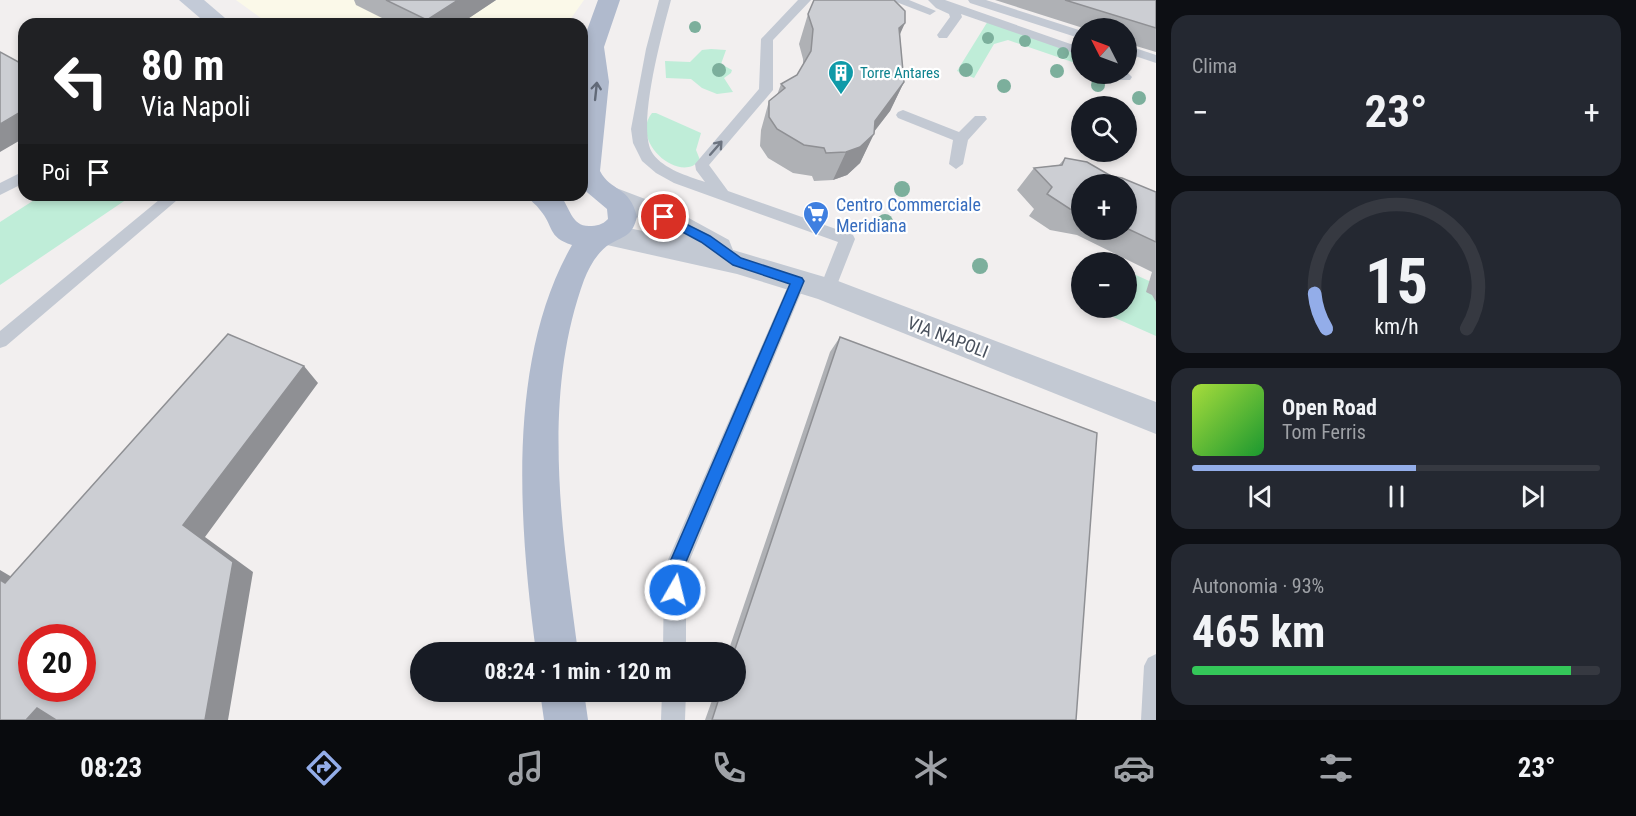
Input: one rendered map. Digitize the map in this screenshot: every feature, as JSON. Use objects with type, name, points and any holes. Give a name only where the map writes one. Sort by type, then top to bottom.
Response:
[{"type":"main road","points":[[190,0],[213,18]]},
{"type":"main road","points":[[588,60],[594,49],[602,14],[609,0]]},
{"type":"main road","points":[[588,140],[597,82],[594,49]]},
{"type":"main road","points":[[556,642],[542,495],[547,387],[557,313],[573,270],[583,251],[621,223],[623,216],[618,201],[593,185],[588,177]]},
{"type":"main road","points":[[549,205],[560,223],[575,236],[603,236]]},
{"type":"main road","points":[[549,205],[552,272],[557,313]]},
{"type":"main road","points":[[563,702],[566,720]]},
{"type":"street","name":"VIA NAPOLI","points":[[611,196],[706,239],[737,262]]},
{"type":"street","name":"VIA NAPOLI","points":[[603,236],[737,262],[812,286],[1156,418]]},
{"type":"lane","points":[[665,0],[650,59],[638,129],[640,143],[653,163],[670,174],[722,195],[847,239],[812,286],[675,569],[674,642]]},
{"type":"lane","points":[[722,195],[703,170],[702,164],[766,90],[767,39],[804,0]]},
{"type":"lane","points":[[897,0],[930,4],[949,8],[955,12],[956,17],[943,35]]},
{"type":"lane","points":[[974,0],[1071,31]]},
{"type":"lane","points":[[930,4],[1071,49]]},
{"type":"lane","points":[[1137,53],[1156,59]]},
{"type":"lane","points":[[903,115],[961,138]]},
{"type":"lane","points":[[956,164],[961,138],[980,119]]},
{"type":"lane","points":[[0,190],[18,180]]},
{"type":"lane","points":[[0,341],[168,201]]},
{"type":"lane","points":[[1154,720],[1156,666]]},
{"type":"lane","points":[[673,720],[674,702]]},
{"type":"shaded area","points":[[236,0],[584,0],[571,18],[261,18]]},
{"type":"green space","points":[[988,21],[1071,49],[1071,62],[1008,40],[994,44],[974,78],[957,71]]},
{"type":"green space","points":[[702,50],[726,50],[721,64],[732,70],[724,78],[733,92],[717,94],[702,88],[691,79],[666,78],[665,61],[690,62]]},
{"type":"green space","points":[[652,113],[701,133],[696,150],[700,160],[691,166],[681,167],[660,156],[652,147],[647,136],[647,124]]},
{"type":"green space","points":[[33,201],[124,201],[0,285],[0,222]]},
{"type":"green space","points":[[1137,276],[1156,284],[1156,336],[1115,318],[1137,318]]},
{"type":"building","points":[[386,0],[458,0],[430,18],[423,18]]},
{"type":"building","name":"Torre Antares","points":[[814,0],[894,0],[905,11],[905,23],[899,28],[904,82],[875,121],[874,134],[860,147],[846,152],[826,153],[824,148],[804,145],[777,129],[769,117],[769,101],[785,88],[781,84],[797,75],[811,51],[813,29],[808,14]]},
{"type":"building","points":[[1065,0],[1156,0],[1156,28],[1137,22],[1137,18],[1124,18]]},
{"type":"building","points":[[0,52],[18,62],[18,114],[0,124]]},
{"type":"building","points":[[1065,158],[1071,159],[1071,162],[1087,162],[1108,174],[1071,174],[1070,209],[1047,194],[1052,187],[1034,168],[1062,165]]},
{"type":"building","points":[[1137,184],[1156,192],[1156,242],[1137,233]]},
{"type":"building","points":[[228,334],[304,366],[183,525],[233,562],[205,720],[56,720],[37,708],[26,720],[0,720],[0,580],[5,583]]},
{"type":"building","points":[[840,337],[1097,433],[1076,720],[712,720],[718,702],[746,702],[746,642],[737,642]]},
{"type":"place","name":"Torre Antares","points":[[841,96]]},
{"type":"place","name":"Centro Commerciale Meridiana","points":[[816,237]]},
{"type":"route","points":[[664,217],[706,239],[737,262],[798,281],[675,569],[675,590]]}]
